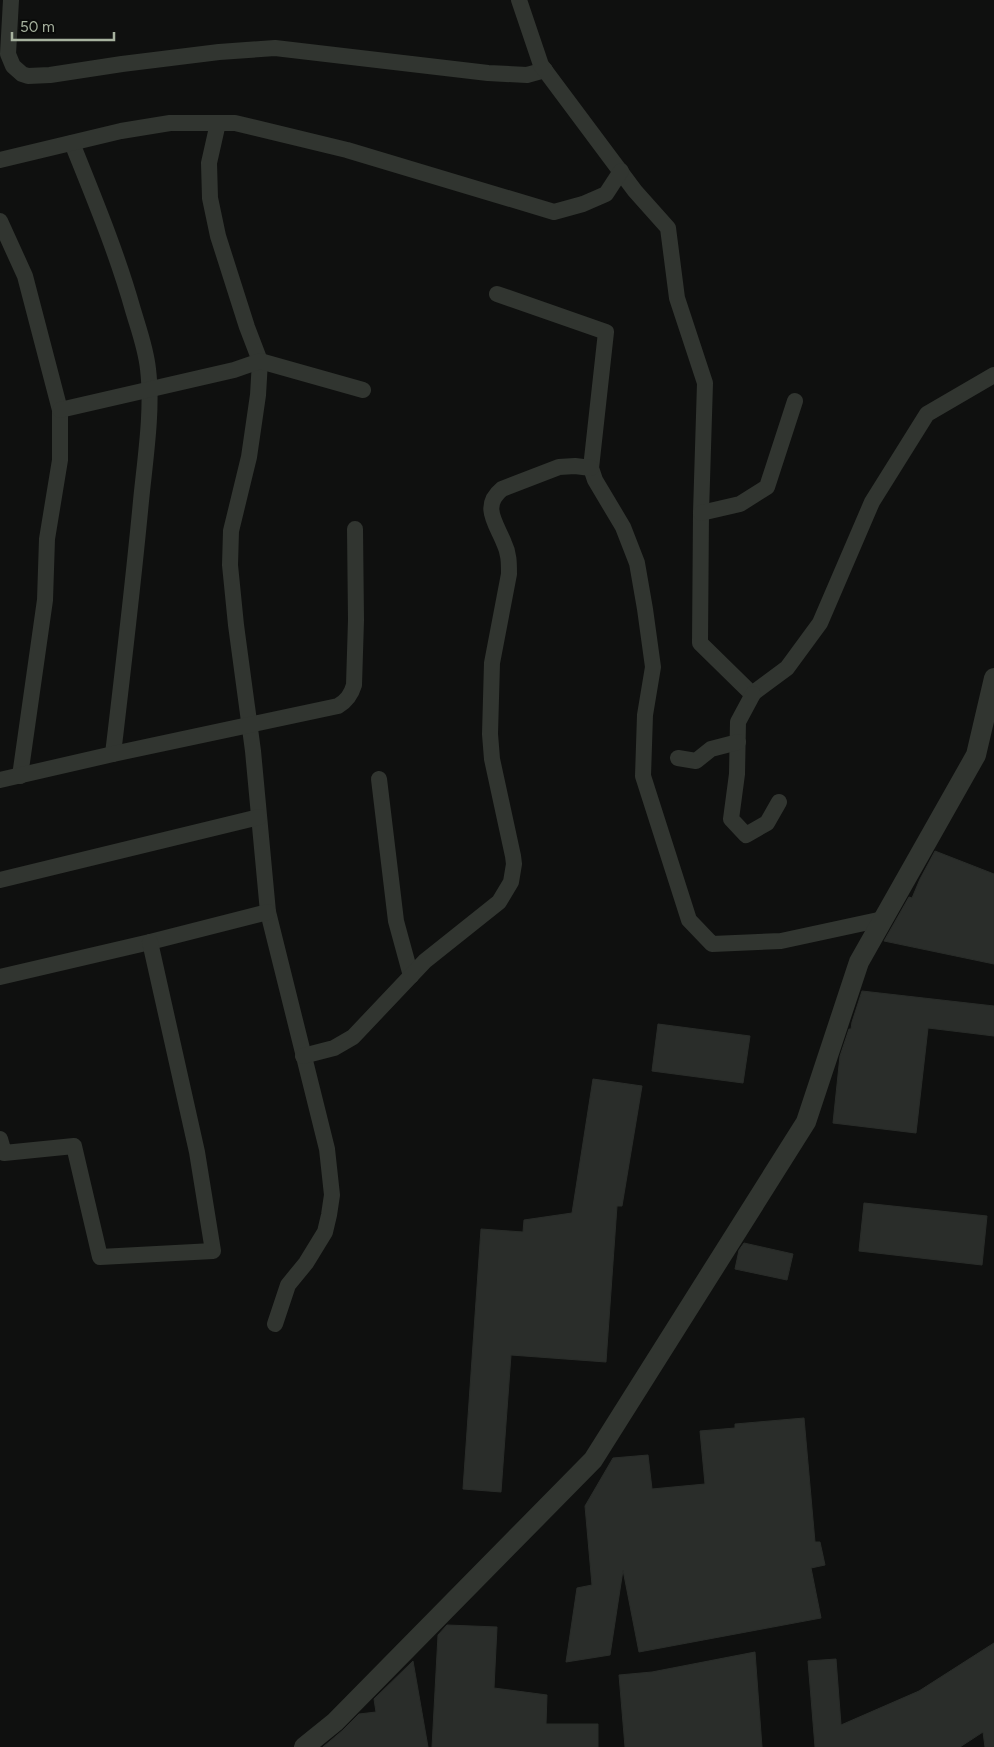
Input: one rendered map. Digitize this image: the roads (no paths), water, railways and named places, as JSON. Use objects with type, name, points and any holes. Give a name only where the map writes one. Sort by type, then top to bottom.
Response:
[{"type":"street","points":[[11,0],[8,54],[13,66],[28,76],[50,76],[122,64],[219,52],[275,48],[488,73],[527,76],[545,70]]},
{"type":"street","points":[[519,0],[541,65],[621,172],[668,228],[677,298],[705,384],[701,513],[700,643],[753,694]]},
{"type":"street","points":[[0,160],[121,131],[170,123],[235,123],[347,150],[554,212],[583,204],[606,194],[621,172]]},
{"type":"street","points":[[218,123],[209,163],[210,198],[218,236],[260,361],[258,395],[249,457],[231,531],[231,573],[250,724],[268,912],[327,1149],[332,1195],[324,1232],[306,1263],[288,1286],[275,1324]]},
{"type":"street","points":[[72,143],[102,217],[128,291],[148,368],[149,390],[146,446],[113,754]]},
{"type":"street","points":[[0,221],[25,276],[60,410],[60,460],[48,540],[45,600],[20,776]]},
{"type":"street","points":[[498,294],[606,332],[591,468],[595,480],[623,527],[637,563],[653,667],[645,715],[643,776],[689,920],[712,944],[781,941],[883,919]]},
{"type":"street","points":[[60,410],[234,370],[260,361],[363,390]]},
{"type":"street","points":[[779,802],[767,823],[746,835],[732,819],[737,774],[738,722],[753,694],[787,668],[820,623],[872,502],[927,414],[994,375]]},
{"type":"street","points":[[701,513],[740,504],[766,487],[795,401]]},
{"type":"street","points":[[303,1056],[334,1048],[353,1037],[425,961],[498,902],[508,889],[513,873],[513,856],[492,760],[490,734],[492,663],[509,564],[504,543],[492,516],[492,504],[497,493],[502,489],[559,467],[591,468]]},
{"type":"street","points":[[0,780],[338,706],[344,703],[352,692],[354,685],[356,620],[355,529]]},
{"type":"street","points":[[304,1747],[335,1722],[593,1460],[806,1122],[858,962],[976,755],[994,678]]},
{"type":"street","points":[[678,758],[696,761],[711,749],[738,742]]},
{"type":"street","points":[[379,778],[396,921],[411,976]]},
{"type":"street","points":[[0,880],[259,817]]},
{"type":"street","points":[[0,977],[268,912]]},
{"type":"street","points":[[0,1139],[4,1154],[74,1146],[100,1257],[213,1251],[197,1152],[150,942]]}]
